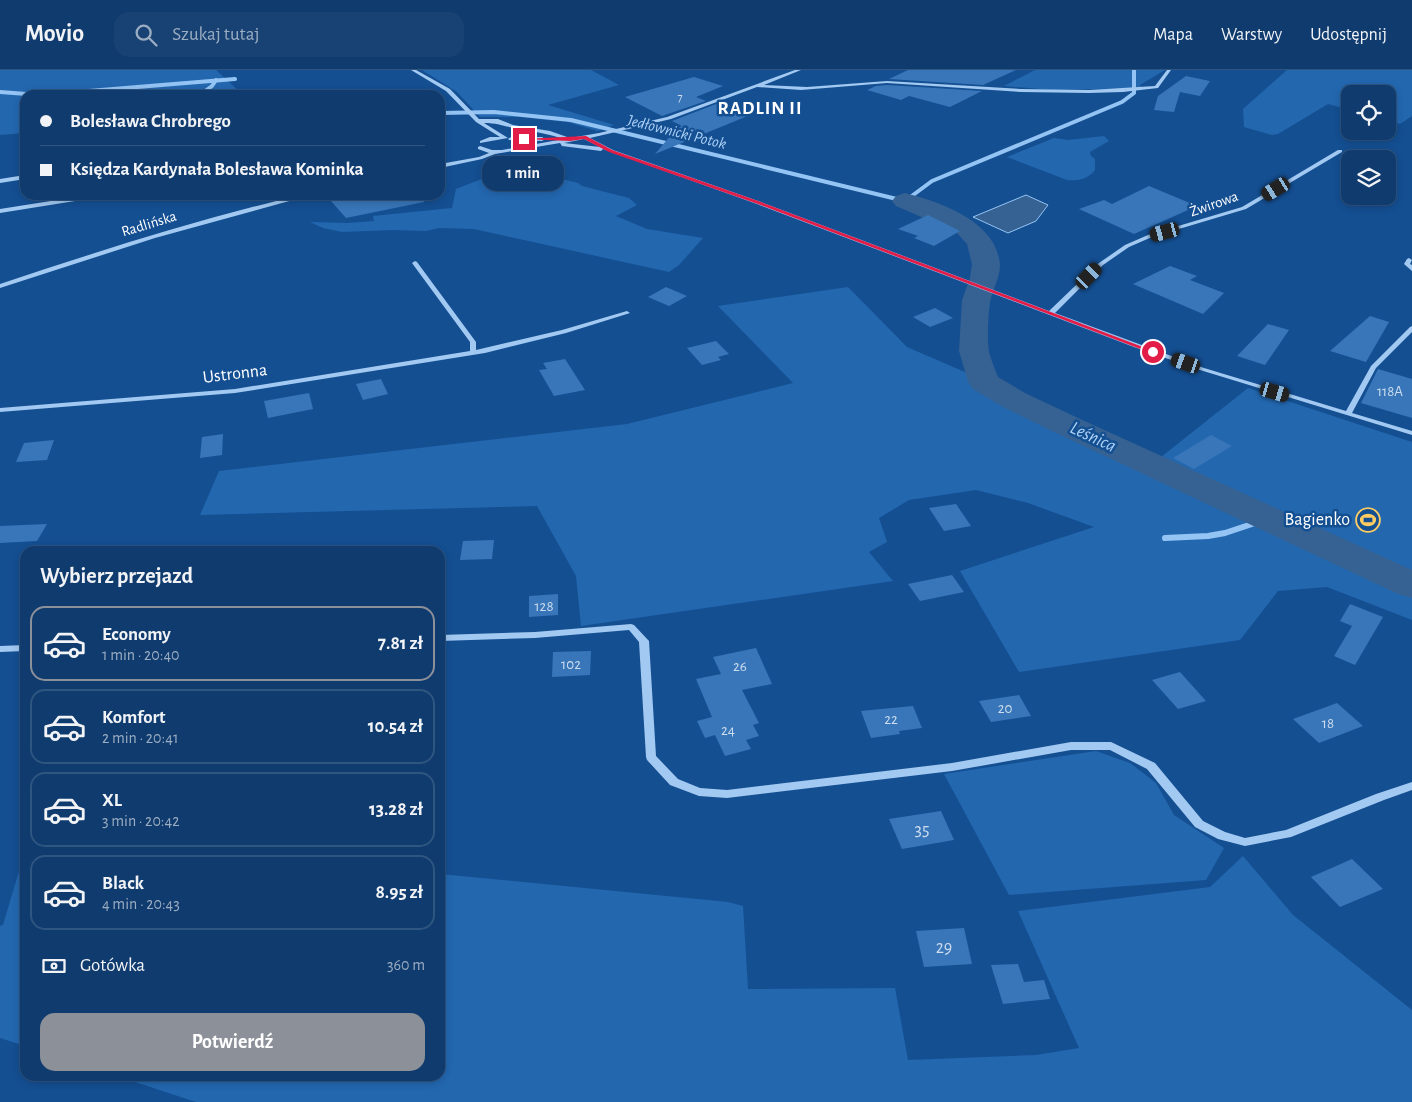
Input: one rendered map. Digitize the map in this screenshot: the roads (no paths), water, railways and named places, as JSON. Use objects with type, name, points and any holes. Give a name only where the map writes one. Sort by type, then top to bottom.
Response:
[{"type":"street","points":[[414,70],[448,90],[477,119],[516,145],[512,149]]},
{"type":"street","points":[[445,165],[496,152],[631,128],[668,118],[799,70]]},
{"type":"street","points":[[758,86],[805,88],[886,82],[1025,91],[1140,90],[1156,88],[1169,70]]},
{"type":"street","points":[[477,119],[498,121],[570,139]]},
{"type":"street","points":[[477,119],[481,145]]},
{"type":"street","points":[[584,137],[611,151],[759,203],[993,293],[1202,369],[1412,433]]},
{"type":"street","points":[[458,162],[481,145],[495,138],[570,139]]},
{"type":"street","points":[[544,144],[570,145],[611,151]]},
{"type":"street","points":[[481,145],[496,152]]},
{"type":"street","name":"Żwirowa","points":[[1050,314],[1101,264],[1127,246],[1150,236],[1244,208],[1340,151]]},
{"type":"street","points":[[0,181],[20,178]]},
{"type":"street","points":[[0,211],[69,200]]},
{"type":"street","name":"Radlińska","points":[[0,286],[160,233],[286,200]]},
{"type":"street","points":[[1409,260],[1407,264],[1412,269]]},
{"type":"street","points":[[415,263],[473,342],[472,353]]},
{"type":"street","name":"Ustronna","points":[[0,410],[234,391],[472,353],[564,332],[626,313]]},
{"type":"street","points":[[1348,414],[1374,367],[1412,328]]},
{"type":"street","points":[[445,638],[535,635],[631,628],[644,642],[651,757],[674,782],[699,792],[727,794],[952,767],[1071,746],[1111,746],[1151,766],[1199,824],[1222,836],[1245,842],[1287,834],[1412,786]]},
{"type":"street","points":[[0,649],[20,648]]},
{"type":"waterway","name":"Jedłownicki Potok","points":[[445,113],[494,112],[571,120],[905,201],[932,181],[1122,102],[1134,93],[1134,70]]},
{"type":"waterway","name":"Jedłownicki Potok","points":[[216,81],[235,79]]},
{"type":"waterway","name":"Jedłownicki Potok","points":[[101,90],[216,81]]},
{"type":"waterway","points":[[207,90],[216,81]]},
{"type":"waterway","name":"Jedłownicki Potok","points":[[0,92],[20,94]]},
{"type":"waterway","name":"Leśnica","points":[[905,201],[965,226],[974,234],[980,244],[986,264],[984,278],[976,300],[974,351],[984,382],[1014,400],[1066,425],[1412,585]]},
{"type":"waterway","points":[[1165,538],[1208,536],[1225,533],[1270,518]]},
{"type":"place","name":"Bagienko","points":[[1368,520]]},
{"type":"district","name":"RADLIN II","points":[[760,108]]}]
